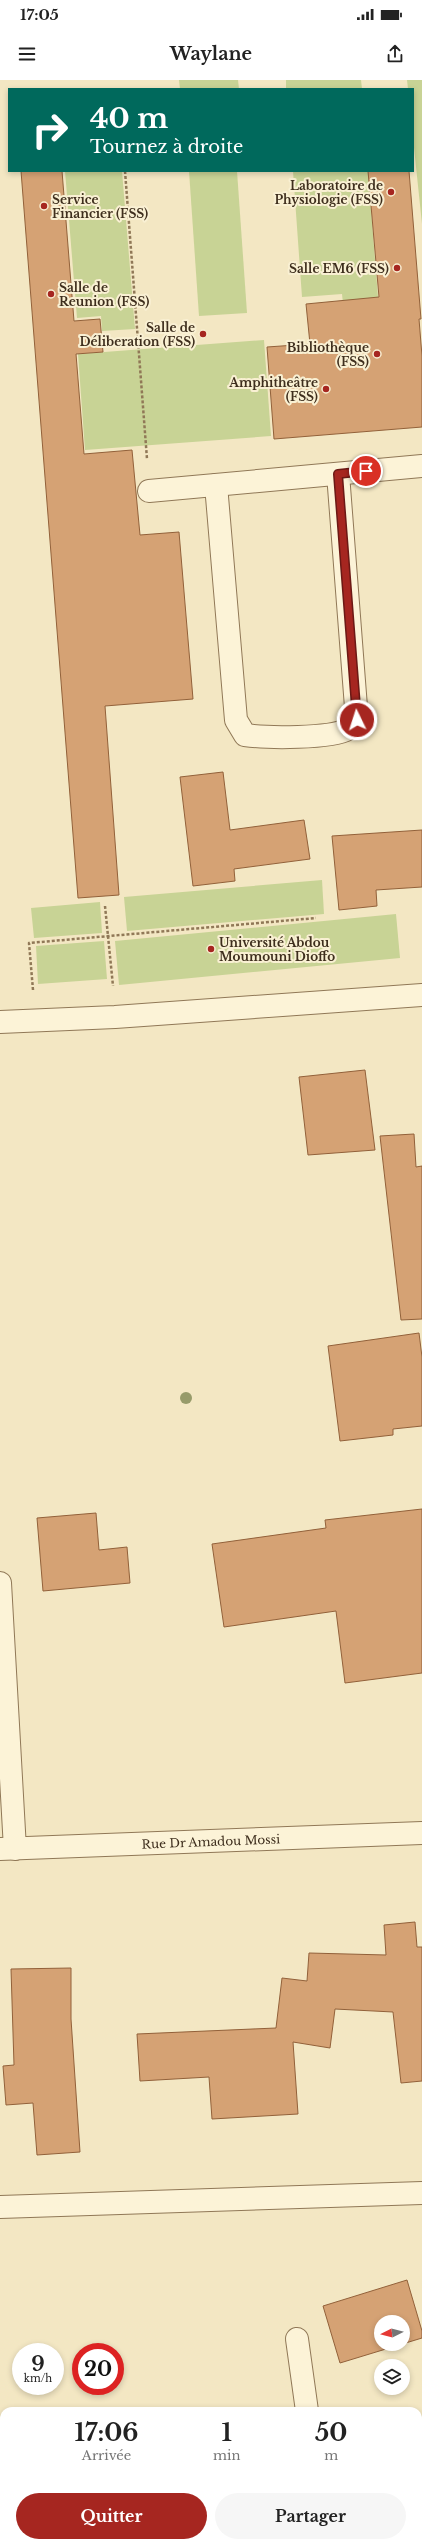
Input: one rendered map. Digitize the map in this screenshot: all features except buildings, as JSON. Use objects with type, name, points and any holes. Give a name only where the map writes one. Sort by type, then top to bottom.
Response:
[{"type":"street","points":[[149,491],[422,466]]},
{"type":"street","points":[[216,485],[236,720],[245,735],[264,738],[332,734],[349,729],[357,720],[338,474]]},
{"type":"street","points":[[0,1022],[115,1017],[422,995]]},
{"type":"street","points":[[0,1583],[8,1849]]},
{"type":"street","name":"Rue Dr Amadou Mossi","points":[[8,1849],[422,1833]]},
{"type":"street","points":[[0,2207],[422,2193]]},
{"type":"street","points":[[297,2339],[306,2407]]},
{"type":"path","points":[[126,172],[149,491]]},
{"type":"path","points":[[105,906],[115,1017]]},
{"type":"path","points":[[35,1020],[29,943],[316,918]]},
{"type":"green space","points":[[179,80],[238,80],[239,88],[180,88]]},
{"type":"green space","points":[[286,80],[361,80],[362,88],[286,88]]},
{"type":"green space","points":[[407,80],[422,80],[422,224],[414,148],[414,88],[408,88]]},
{"type":"green space","points":[[65,172],[122,172],[135,329],[102,331],[101,316],[77,318]]},
{"type":"green space","points":[[189,172],[237,172],[247,313],[199,316]]},
{"type":"green space","points":[[293,172],[368,172],[380,322],[345,324],[342,294],[302,297]]},
{"type":"green space","points":[[264,340],[271,436],[85,450],[78,354]]},
{"type":"green space","points":[[322,880],[324,914],[127,931],[124,897]]},
{"type":"green space","points":[[100,902],[102,933],[34,938],[31,908]]},
{"type":"green space","points":[[396,914],[400,958],[119,985],[115,941]]},
{"type":"green space","points":[[104,941],[107,979],[38,984],[36,946]]},
{"type":"place","name":"Laboratoire de Physiologie (FSS)","points":[[391,192]]},
{"type":"place","name":"Service Financier (FSS)","points":[[44,206]]},
{"type":"place","name":"Salle EM6 (FSS)","points":[[397,268]]},
{"type":"place","name":"Salle de Reunion (FSS)","points":[[51,294]]},
{"type":"place","name":"Salle de Déliberation (FSS)","points":[[203,334]]},
{"type":"place","name":"Bibliothèque (FSS)","points":[[377,354]]},
{"type":"place","name":"Amphitheâtre (FSS)","points":[[326,389]]},
{"type":"place","name":"Université Abdou Moumouni Dioffo","points":[[211,949]]},
{"type":"route","points":[[357,720],[338,474],[366,471]]}]
